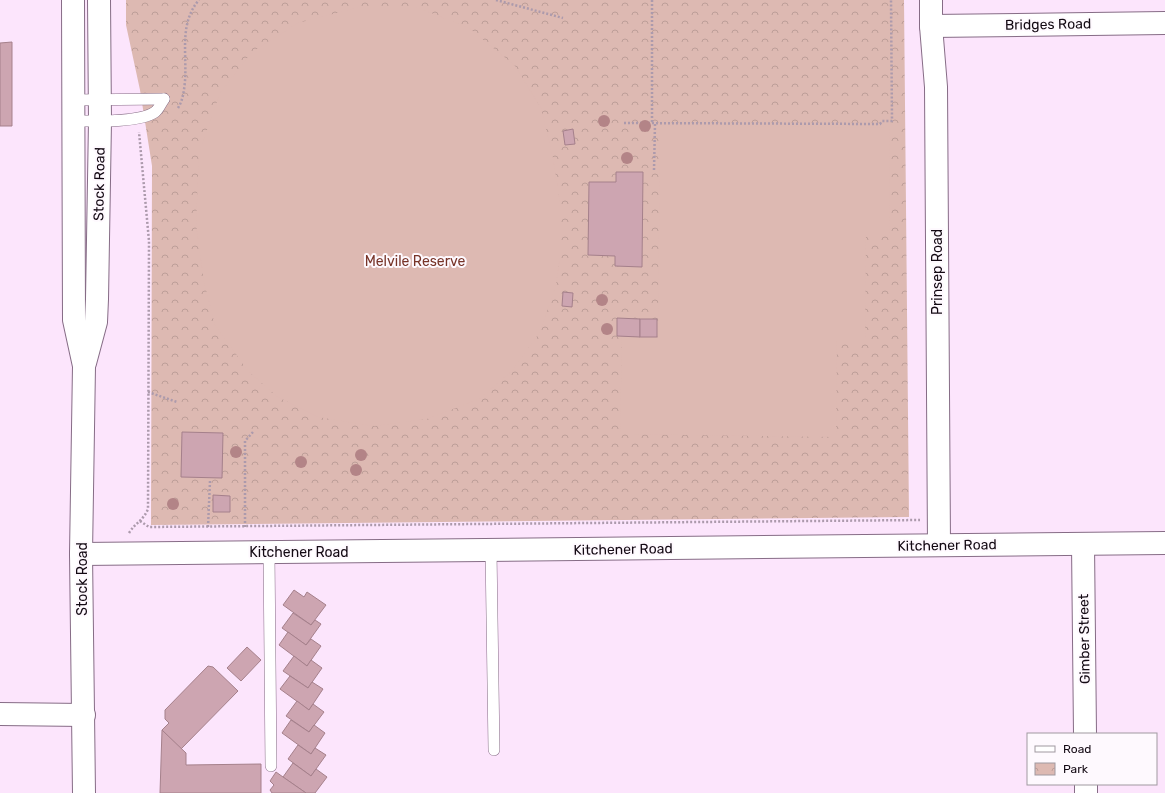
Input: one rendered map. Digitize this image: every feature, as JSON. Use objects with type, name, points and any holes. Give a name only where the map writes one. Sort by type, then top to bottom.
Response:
[{"type":"street","name":"Stock Road","points":[[73,0],[74,320],[84,366],[82,554],[84,793]]},
{"type":"street","name":"Stock Road","points":[[84,366],[96,322],[100,110],[99,0]]},
{"type":"street","name":"Prinsep Road","points":[[931,0],[931,26],[936,87],[939,545]]},
{"type":"street","name":"Bridges Road","points":[[931,26],[1165,23]]},
{"type":"street","name":"Kitchener Road","points":[[82,554],[1165,543]]},
{"type":"street","name":"Gimber Street","points":[[1083,544],[1085,733]]},
{"type":"street","points":[[0,714],[84,715]]},
{"type":"lane","points":[[73,111],[100,110]]},
{"type":"lane","points":[[73,111],[100,110]]},
{"type":"lane","points":[[491,550],[494,750]]},
{"type":"lane","points":[[269,552],[271,766]]},
{"type":"path","points":[[175,112],[181,103],[184,89],[186,28],[191,12],[200,0]]},
{"type":"path","points":[[496,0],[563,18]]},
{"type":"path","points":[[652,0],[654,170]]},
{"type":"path","points":[[624,123],[880,124],[882,121],[892,121],[890,0]]},
{"type":"path","points":[[127,539],[133,526],[144,517],[148,509],[149,241],[139,127]]},
{"type":"path","points":[[148,392],[177,402]]},
{"type":"path","points":[[245,526],[245,441],[253,432]]},
{"type":"path","points":[[208,527],[210,481]]},
{"type":"path","points":[[140,521],[149,528],[925,520]]},
{"type":"green space","name":"Melvile Reserve","points":[[126,0],[904,0],[909,517],[151,525],[152,166],[140,90],[126,25]]},
{"type":"green space","points":[[360,7],[416,7],[469,28],[515,66],[541,108],[553,158],[560,203],[560,256],[556,285],[540,332],[511,372],[479,399],[427,419],[373,426],[318,417],[278,397],[249,372],[215,325],[204,282],[196,224],[199,153],[220,93],[252,52],[298,23]]},
{"type":"green space","points":[[660,125],[890,128],[889,234],[866,234],[865,340],[837,340],[836,437],[620,434],[622,337],[658,337]]},
{"type":"building","points":[[12,42],[12,126],[0,126],[0,43]]},
{"type":"building","points":[[573,129],[575,144],[565,145],[563,131]]},
{"type":"building","points":[[616,172],[643,172],[642,267],[615,266],[615,256],[588,255],[589,182],[616,182]]},
{"type":"building","points":[[563,292],[573,293],[572,307],[562,306]]},
{"type":"building","points":[[617,318],[640,319],[640,337],[617,336]]},
{"type":"building","points":[[640,319],[657,319],[657,337],[640,337]]},
{"type":"building","points":[[182,432],[223,433],[222,478],[181,477]]},
{"type":"building","points":[[213,495],[230,496],[230,512],[213,512]]},
{"type":"building","points":[[294,590],[304,597],[307,592],[326,605],[311,625],[283,605]]},
{"type":"building","points":[[293,613],[311,625],[315,620],[321,624],[306,645],[282,628]]},
{"type":"building","points":[[288,632],[306,645],[311,639],[321,646],[307,666],[279,645]]},
{"type":"building","points":[[247,647],[261,660],[241,681],[227,668]]},
{"type":"building","points":[[294,656],[307,666],[311,660],[322,668],[308,688],[283,671]]},
{"type":"building","points":[[208,666],[213,667],[238,691],[181,749],[162,730],[169,723],[165,719],[165,710]]},
{"type":"building","points":[[290,676],[308,688],[312,682],[323,689],[309,710],[280,689]]},
{"type":"building","points":[[297,701],[309,710],[313,704],[324,712],[309,732],[286,716]]},
{"type":"building","points":[[291,720],[309,732],[314,725],[325,733],[311,754],[282,733]]},
{"type":"building","points":[[162,730],[186,753],[186,765],[261,764],[261,793],[160,793]]},
{"type":"building","points":[[298,745],[311,754],[315,748],[326,755],[311,776],[288,759]]},
{"type":"building","points":[[293,763],[311,776],[316,769],[327,777],[315,793],[306,793],[283,777]]},
{"type":"building","points":[[276,772],[306,793],[272,793],[270,790],[274,785],[270,781]]}]
